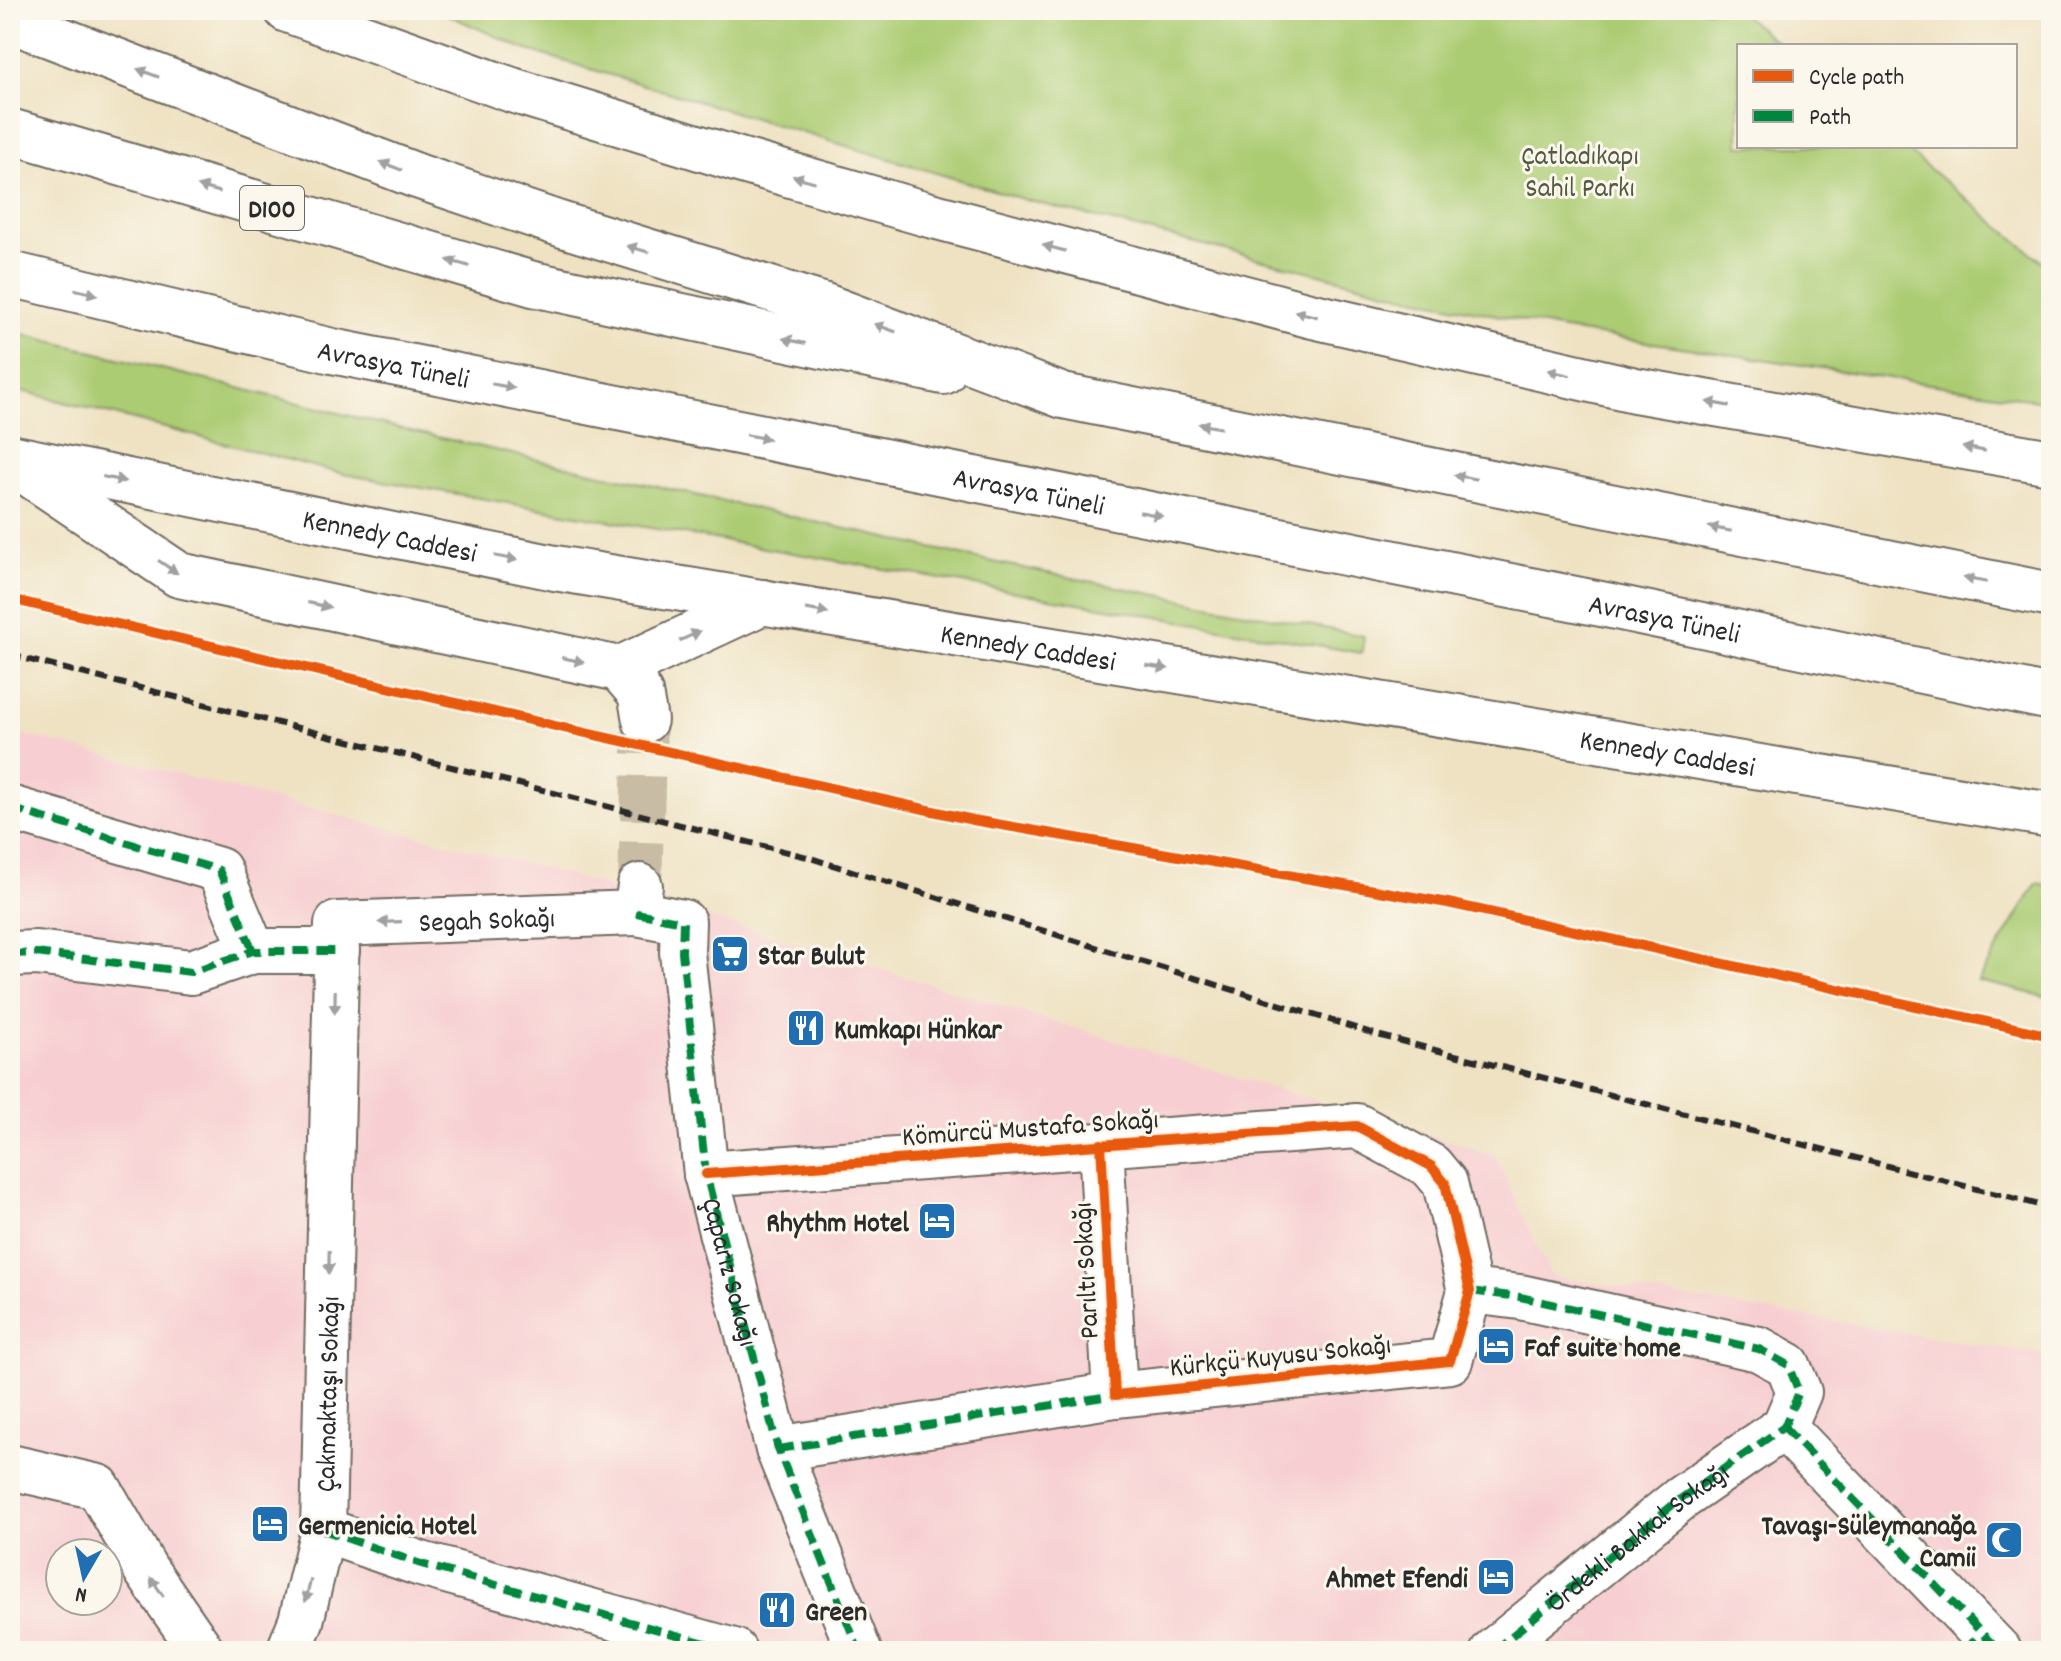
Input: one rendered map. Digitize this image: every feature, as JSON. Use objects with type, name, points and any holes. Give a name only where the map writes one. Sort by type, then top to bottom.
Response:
[{"type":"main road","points":[[287,10],[512,90],[739,160],[945,219],[1309,315],[1635,390],[2051,462]]},
{"type":"main road","points":[[10,20],[417,176],[825,306],[1063,396],[2051,595]]},
{"type":"main road","name":"D100","points":[[10,131],[533,284],[904,365],[1063,396]]},
{"type":"main road","name":"Avrasya Tüneli","points":[[10,274],[332,351],[1611,606],[2051,698]]},
{"type":"main road","points":[[10,459],[179,575],[619,669],[640,693],[645,720]]},
{"type":"main road","name":"Kennedy Caddesi","points":[[10,459],[555,568],[2051,815]]},
{"type":"main road","points":[[619,669],[763,602]]},
{"type":"main road","points":[[10,808],[219,870],[253,951]]},
{"type":"main road","name":"Segah Sokağı","points":[[10,954],[36,953],[191,972],[253,951],[638,899]]},
{"type":"main road","name":"Çaparız Sokağı","points":[[638,899],[683,922],[682,952],[706,1174],[778,1449],[859,1651]]},
{"type":"main road","name":"Çakmaktaşı Sokağı","points":[[337,938],[323,1530],[421,1564],[734,1651]]},
{"type":"main road","name":"Kömürcü Mustafa Sokağı","points":[[706,1174],[1357,1126],[1431,1166],[1445,1183],[1470,1291]]},
{"type":"main road","name":"Parıltı Sokağı","points":[[1101,1144],[1115,1395]]},
{"type":"main road","points":[[1470,1291],[1520,1297],[1759,1349],[1788,1365],[1799,1392],[1784,1427],[1982,1645]]},
{"type":"main road","name":"Kürkçü Kuyusu Sokağı","points":[[778,1449],[1115,1395],[1450,1361],[1470,1291]]},
{"type":"main road","name":"Ördekli Bakkal Sokağı","points":[[1493,1651],[1680,1499],[1784,1427]]},
{"type":"main road","points":[[10,1467],[98,1487],[146,1570],[202,1651]]},
{"type":"main road","points":[[289,1651],[301,1621],[323,1530]]},
{"type":"shaded area","points":[[10,731],[566,874],[1495,1155],[1551,1276],[2051,1356],[2051,1651],[10,1651]]},
{"type":"green space","name":"Çatladıkapı Sahil Parkı","points":[[437,10],[1738,10],[1779,44],[1737,44],[1737,148],[1904,148],[2051,269],[2051,402],[1572,331],[1410,297],[1026,200],[524,49]]},
{"type":"green space","points":[[10,331],[415,432],[998,563],[1364,636],[1362,653],[343,474],[10,388]]},
{"type":"green space","points":[[2037,883],[2051,886],[2051,998],[1978,981]]},
{"type":"tunnel","points":[[640,886],[645,720]]},
{"type":"railway","points":[[10,655],[807,857],[1381,1036],[2051,1208]]},
{"type":"marked path","points":[[10,808],[219,870],[253,951]]},
{"type":"marked path","points":[[636,913],[683,922],[682,952],[706,1174],[778,1449],[859,1651]]},
{"type":"marked path","points":[[10,954],[36,953],[191,972],[253,951],[337,951]]},
{"type":"marked path","points":[[1470,1291],[1520,1297],[1759,1349],[1788,1365],[1799,1392],[1784,1427]]},
{"type":"marked path","points":[[778,1449],[1122,1394]]},
{"type":"marked path","points":[[1784,1427],[1999,1651]]},
{"type":"marked path","points":[[1493,1651],[1680,1499],[1784,1427]]},
{"type":"marked path","points":[[323,1530],[421,1564],[734,1651]]},
{"type":"marked path","points":[[1965,1651],[1980,1634]]},
{"type":"cycle path","points":[[10,599],[973,820],[1448,903],[2051,1036]]},
{"type":"cycle path","points":[[706,1174],[1357,1126],[1431,1166],[1445,1183],[1470,1291],[1450,1361],[1115,1395],[1101,1144]]},
{"type":"place","name":"Star Bulut","points":[[730,954]]},
{"type":"place","name":"Kumkapı Hünkar","points":[[806,1028]]},
{"type":"place","name":"Rhythm Hotel","points":[[937,1221]]},
{"type":"place","name":"Faf suite home","points":[[1496,1346]]},
{"type":"place","name":"Germenicia Hotel","points":[[270,1524]]},
{"type":"place","name":"Tavaşı-Süleymanağa Camii","points":[[2004,1540]]},
{"type":"place","name":"Ahmet Efendi","points":[[1496,1577]]},
{"type":"place","name":"Green","points":[[777,1610]]}]
